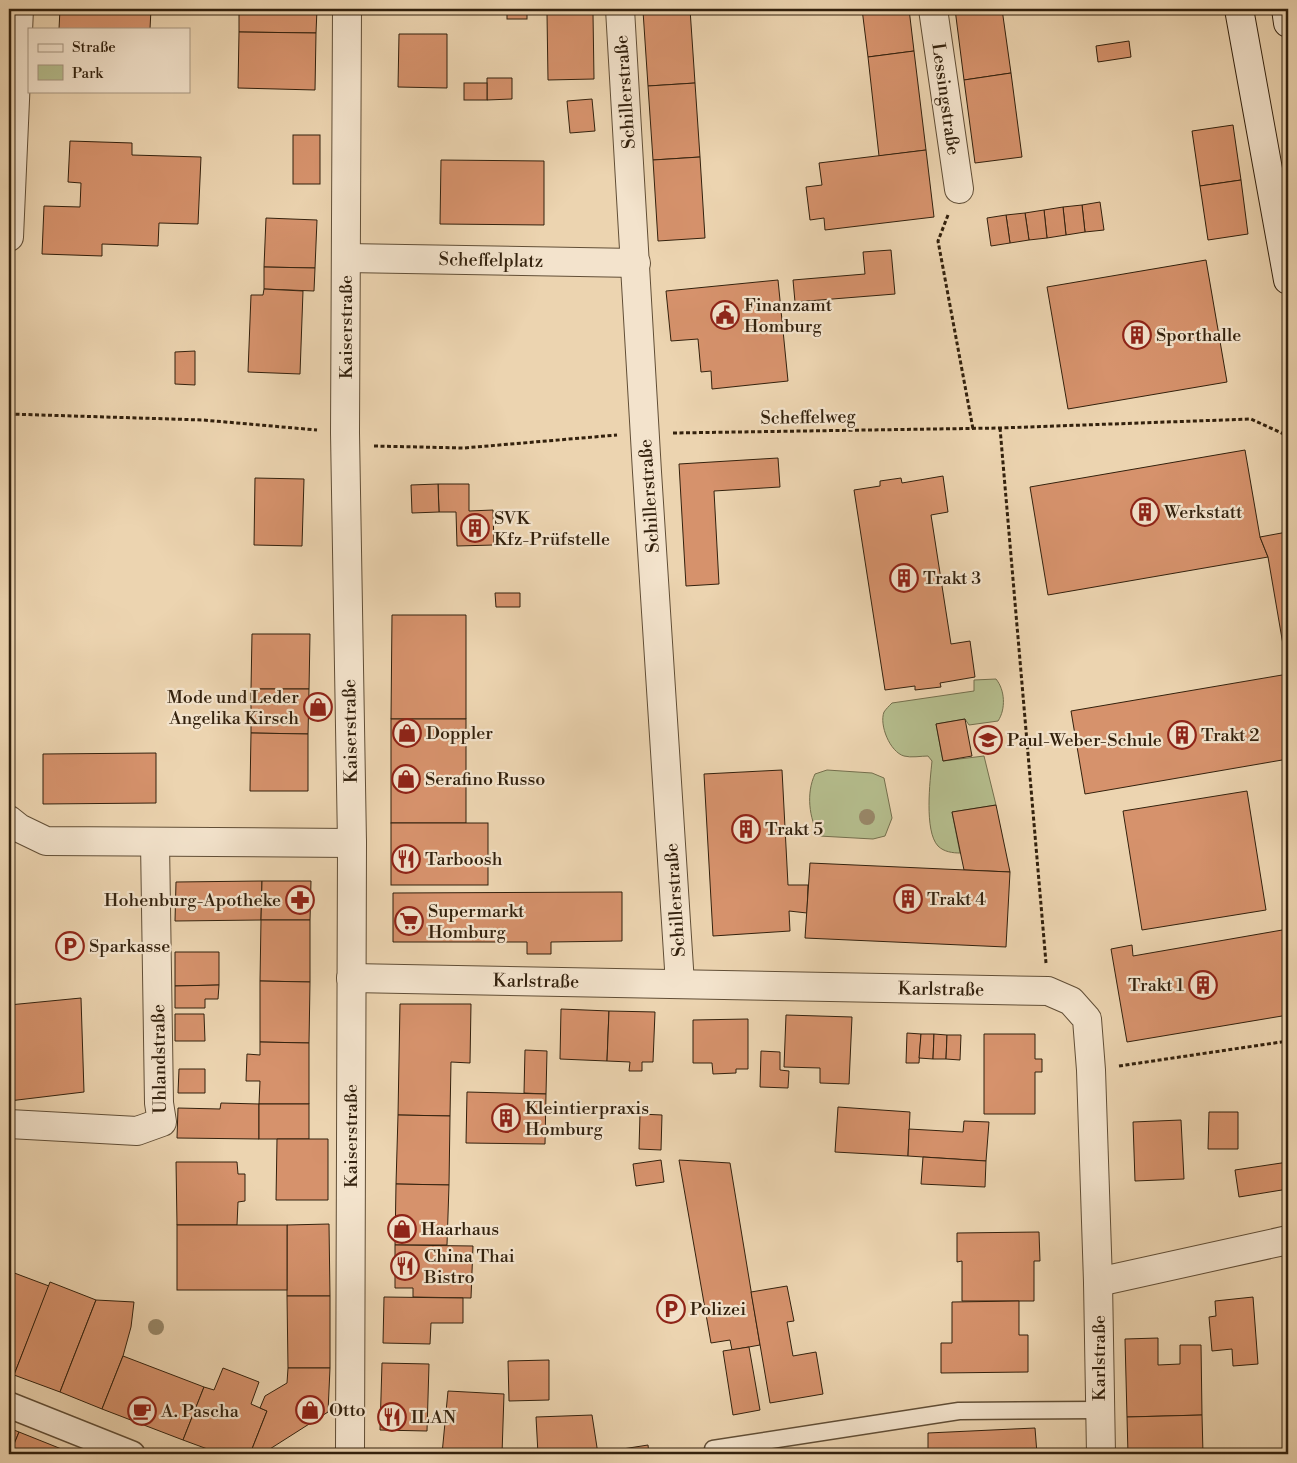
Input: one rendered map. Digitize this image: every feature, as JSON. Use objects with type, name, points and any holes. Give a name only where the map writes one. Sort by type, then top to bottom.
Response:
[{"type":"street","points":[[9,237],[18,9]]},
{"type":"street","name":"Kaiserstraße","points":[[348,9],[345,439],[352,843],[350,978],[352,1331],[350,1454]]},
{"type":"street","name":"Schillerstraße","points":[[620,9],[636,262],[644,433],[680,984]]},
{"type":"street","name":"Lessingstraße","points":[[933,9],[959,190]]},
{"type":"street","points":[[1239,9],[1288,280]]},
{"type":"street","points":[[1286,9],[1288,23]]},
{"type":"street","name":"Scheffelplatz","points":[[346,258],[636,262]]},
{"type":"street","points":[[9,820],[19,828],[46,841],[352,843]]},
{"type":"street","name":"Uhlandstraße","points":[[9,1124],[137,1132],[162,1122],[159,1093],[155,842]]},
{"type":"street","name":"Karlstraße","points":[[350,978],[1048,991],[1071,1001],[1086,1019],[1091,1070],[1101,1454]]},
{"type":"street","points":[[1098,1282],[1288,1240]]},
{"type":"street","points":[[9,1404],[132,1454]]},
{"type":"lane","points":[[713,1449],[959,1411],[1099,1410]]},
{"type":"path","points":[[959,190],[938,241],[973,429]]},
{"type":"path","name":"Scheffelweg","points":[[9,414],[203,420],[345,439],[464,448],[644,433],[973,429],[1251,419],[1288,436]]},
{"type":"path","points":[[1000,428],[1048,991]]},
{"type":"path","points":[[1091,1070],[1288,1041]]},
{"type":"green space","points":[[996,679],[1003,694],[1002,711],[998,721],[969,725],[965,719],[936,724],[943,761],[984,756],[996,805],[952,812],[960,853],[949,852],[938,846],[931,829],[929,805],[932,761],[928,756],[907,757],[894,749],[884,731],[884,712],[892,703],[974,691],[974,680]]},
{"type":"green space","points":[[827,770],[872,773],[884,778],[892,818],[885,836],[873,839],[819,836],[811,813],[810,789],[815,774]]},
{"type":"building","points":[[60,9],[151,9],[150,28],[59,28]]},
{"type":"building","points":[[239,9],[317,9],[316,33],[239,32]]},
{"type":"building","points":[[475,9],[490,9],[490,14],[475,14]]},
{"type":"building","points":[[507,9],[527,9],[527,19],[507,19]]},
{"type":"building","points":[[690,9],[695,83],[648,86],[643,11]]},
{"type":"building","points":[[862,9],[909,9],[914,51],[868,57]]},
{"type":"building","points":[[955,9],[1002,9],[1011,73],[964,80]]},
{"type":"building","points":[[547,14],[593,14],[594,79],[548,80]]},
{"type":"building","points":[[239,32],[316,33],[315,90],[238,88]]},
{"type":"building","points":[[399,34],[447,34],[447,88],[398,87]]},
{"type":"building","points":[[1129,41],[1131,57],[1098,62],[1096,46]]},
{"type":"building","points":[[914,51],[926,150],[879,156],[868,57]]},
{"type":"building","points":[[1011,73],[1022,157],[975,163],[964,80]]},
{"type":"building","points":[[487,78],[512,78],[512,99],[487,100]]},
{"type":"building","points":[[464,83],[487,83],[487,100],[464,100]]},
{"type":"building","points":[[695,83],[700,157],[653,160],[648,86]]},
{"type":"building","points":[[592,99],[595,131],[570,133],[567,101]]},
{"type":"building","points":[[1233,125],[1241,180],[1200,186],[1192,131]]},
{"type":"building","points":[[293,135],[320,135],[320,184],[293,184]]},
{"type":"building","points":[[70,141],[132,143],[132,155],[201,157],[198,224],[159,223],[158,246],[102,244],[102,256],[42,254],[44,206],[80,207],[81,183],[68,182]]},
{"type":"building","points":[[926,150],[934,217],[825,230],[824,218],[810,220],[806,187],[822,185],[819,163]]},
{"type":"building","points":[[700,157],[705,238],[658,241],[653,160]]},
{"type":"building","points":[[441,160],[544,161],[544,225],[440,224]]},
{"type":"building","points":[[1241,180],[1248,234],[1208,240],[1200,186]]},
{"type":"building","points":[[1100,202],[1104,230],[1085,232],[1082,205]]},
{"type":"building","points":[[1082,205],[1085,232],[1066,235],[1063,207]]},
{"type":"building","points":[[1063,207],[1066,235],[1047,238],[1044,210]]},
{"type":"building","points":[[1044,210],[1047,238],[1029,240],[1025,213]]},
{"type":"building","points":[[1025,213],[1029,240],[1010,243],[1006,215]]},
{"type":"building","points":[[1006,215],[1010,243],[991,246],[987,218]]},
{"type":"building","points":[[266,218],[317,220],[315,268],[264,267]]},
{"type":"building","points":[[891,250],[895,294],[795,302],[793,280],[865,274],[863,252]]},
{"type":"building","name":"Sporthalle","points":[[1206,260],[1227,382],[1068,409],[1047,287]]},
{"type":"building","points":[[264,267],[315,268],[314,291],[264,289]]},
{"type":"building","name":"Finanzamt Homburg","points":[[778,280],[788,381],[712,389],[711,371],[701,372],[698,339],[671,341],[666,291]]},
{"type":"building","points":[[264,289],[303,291],[300,374],[248,372],[251,295],[263,295]]},
{"type":"building","points":[[195,351],[195,385],[175,384],[175,352]]},
{"type":"building","name":"Werkstatt","points":[[1245,450],[1260,537],[1268,557],[1048,595],[1030,487]]},
{"type":"building","points":[[778,458],[780,487],[714,491],[719,584],[686,586],[679,464]]},
{"type":"building","name":"Trakt 3","points":[[943,476],[948,512],[931,515],[951,644],[970,641],[975,677],[940,683],[941,687],[915,690],[915,686],[885,690],[854,490],[880,486],[880,481],[901,478],[902,483]]},
{"type":"building","points":[[255,478],[304,479],[302,546],[254,545]]},
{"type":"building","name":"SVK Kfz-Prüfstelle","points":[[438,484],[469,484],[469,511],[493,510],[494,545],[457,546],[456,512],[439,512]]},
{"type":"building","points":[[438,484],[439,512],[412,513],[411,485]]},
{"type":"building","points":[[1287,532],[1288,674],[1268,557],[1260,537]]},
{"type":"building","points":[[495,593],[520,593],[520,607],[496,607]]},
{"type":"building","points":[[392,615],[466,615],[466,719],[391,719]]},
{"type":"building","points":[[252,634],[310,634],[309,689],[251,689]]},
{"type":"building","name":"Trakt 2","points":[[1288,674],[1288,759],[1085,794],[1071,711]]},
{"type":"building","points":[[251,689],[309,689],[308,734],[251,733]]},
{"type":"building","points":[[391,719],[466,719],[466,823],[391,823]]},
{"type":"building","points":[[965,719],[972,756],[943,761],[936,724]]},
{"type":"building","points":[[251,733],[308,734],[308,791],[250,791]]},
{"type":"building","points":[[156,753],[156,803],[43,804],[43,754]]},
{"type":"building","name":"Trakt 5","points":[[782,770],[788,885],[808,885],[807,913],[789,911],[790,931],[713,936],[704,774]]},
{"type":"building","points":[[1247,791],[1266,910],[1142,930],[1123,811]]},
{"type":"building","points":[[996,805],[1010,872],[964,870],[952,812]]},
{"type":"building","points":[[391,823],[488,823],[488,885],[391,885]]},
{"type":"building","name":"Trakt 4","points":[[810,863],[1010,872],[1006,947],[805,938]]},
{"type":"building","points":[[262,881],[261,920],[175,921],[176,882]]},
{"type":"building","points":[[262,881],[311,881],[310,920],[261,920]]},
{"type":"building","points":[[622,892],[622,941],[551,942],[551,954],[527,954],[527,942],[393,942],[393,893]]},
{"type":"building","points":[[261,920],[310,920],[310,982],[260,981]]},
{"type":"building","name":"Trakt 1","points":[[1288,929],[1288,1015],[1127,1042],[1111,949],[1132,945],[1133,956]]},
{"type":"building","points":[[175,952],[219,952],[219,985],[175,986]]},
{"type":"building","points":[[260,981],[310,982],[309,1043],[260,1042]]},
{"type":"building","points":[[219,985],[218,999],[205,999],[205,1008],[175,1008],[175,986]]},
{"type":"building","points":[[81,998],[84,1092],[9,1101],[9,1005]]},
{"type":"building","points":[[400,1004],[471,1004],[470,1063],[451,1062],[450,1116],[398,1115]]},
{"type":"building","points":[[561,1009],[609,1011],[607,1061],[560,1059]]},
{"type":"building","points":[[609,1011],[655,1012],[653,1062],[642,1062],[642,1071],[629,1071],[630,1062],[607,1061]]},
{"type":"building","points":[[175,1014],[204,1014],[205,1041],[175,1041]]},
{"type":"building","points":[[786,1015],[852,1017],[849,1084],[820,1083],[820,1068],[784,1067]]},
{"type":"building","points":[[748,1019],[748,1069],[736,1069],[736,1073],[713,1074],[712,1063],[693,1063],[693,1020]]},
{"type":"building","points":[[907,1033],[921,1034],[919,1063],[906,1063]]},
{"type":"building","points":[[921,1034],[934,1034],[933,1059],[919,1058]]},
{"type":"building","points":[[934,1034],[947,1035],[946,1059],[933,1059]]},
{"type":"building","points":[[984,1034],[1035,1034],[1035,1059],[1042,1059],[1042,1072],[1035,1072],[1035,1114],[984,1114]]},
{"type":"building","points":[[947,1035],[961,1035],[960,1060],[946,1059]]},
{"type":"building","points":[[260,1042],[309,1043],[309,1104],[259,1104],[260,1081],[246,1081],[247,1054],[260,1055]]},
{"type":"building","points":[[525,1050],[547,1051],[546,1094],[524,1093]]},
{"type":"building","points":[[761,1051],[780,1052],[780,1070],[789,1071],[788,1088],[760,1087]]},
{"type":"building","points":[[179,1069],[205,1069],[205,1093],[178,1093]]},
{"type":"building","name":"Kleintierpraxis Homburg","points":[[467,1092],[546,1094],[545,1144],[466,1143]]},
{"type":"building","points":[[221,1103],[259,1104],[259,1139],[177,1138],[178,1108],[220,1109]]},
{"type":"building","points":[[259,1104],[309,1104],[309,1139],[259,1139]]},
{"type":"building","points":[[838,1107],[910,1112],[908,1156],[835,1152]]},
{"type":"building","points":[[1209,1112],[1238,1112],[1238,1149],[1208,1149]]},
{"type":"building","points":[[640,1114],[662,1115],[661,1150],[639,1149]]},
{"type":"building","points":[[398,1115],[450,1116],[449,1185],[396,1184]]},
{"type":"building","points":[[1181,1120],[1184,1179],[1135,1181],[1133,1122]]},
{"type":"building","points":[[964,1121],[989,1122],[986,1161],[908,1156],[909,1129],[963,1132]]},
{"type":"building","points":[[277,1139],[328,1139],[328,1200],[276,1200]]},
{"type":"building","points":[[923,1157],[986,1161],[985,1187],[921,1184]]},
{"type":"building","points":[[661,1160],[664,1182],[636,1186],[633,1164]]},
{"type":"building","points":[[679,1160],[730,1163],[760,1345],[732,1350],[730,1340],[711,1343]]},
{"type":"building","points":[[176,1162],[237,1162],[238,1174],[245,1174],[245,1201],[238,1202],[237,1225],[177,1225]]},
{"type":"building","points":[[1288,1162],[1288,1189],[1239,1197],[1235,1170]]},
{"type":"building","points":[[396,1184],[449,1185],[447,1245],[395,1245]]},
{"type":"building","points":[[329,1224],[330,1296],[287,1296],[287,1225]]},
{"type":"building","points":[[177,1225],[287,1225],[287,1290],[177,1290]]},
{"type":"building","points":[[1039,1232],[1040,1261],[1034,1261],[1034,1301],[962,1301],[962,1261],[957,1262],[957,1233]]},
{"type":"building","points":[[395,1245],[473,1246],[471,1298],[413,1297],[413,1288],[395,1288]]},
{"type":"building","points":[[9,1271],[49,1286],[14,1375],[9,1373]]},
{"type":"building","points":[[50,1282],[96,1300],[60,1392],[14,1375]]},
{"type":"building","points":[[787,1286],[794,1321],[787,1322],[793,1356],[816,1352],[823,1394],[770,1403],[751,1292]]},
{"type":"building","points":[[287,1296],[330,1296],[330,1368],[288,1368]]},
{"type":"building","points":[[384,1297],[463,1298],[463,1323],[431,1323],[430,1344],[383,1343]]},
{"type":"building","points":[[1253,1297],[1258,1364],[1233,1366],[1232,1349],[1212,1351],[1209,1317],[1216,1316],[1215,1301]]},
{"type":"building","points":[[96,1300],[134,1302],[131,1327],[123,1356],[102,1409],[60,1392]]},
{"type":"building","points":[[1019,1301],[1019,1335],[1028,1335],[1028,1372],[941,1373],[941,1343],[952,1343],[952,1302]]},
{"type":"building","points":[[1158,1338],[1158,1365],[1180,1364],[1180,1345],[1201,1345],[1202,1415],[1127,1417],[1125,1339]]},
{"type":"building","points":[[749,1347],[760,1410],[733,1415],[723,1351]]},
{"type":"building","points":[[123,1356],[204,1387],[183,1440],[102,1409]]},
{"type":"building","points":[[549,1360],[549,1400],[509,1401],[508,1361]]},
{"type":"building","points":[[382,1363],[429,1364],[427,1431],[380,1430]]},
{"type":"building","points":[[223,1368],[259,1382],[251,1404],[267,1411],[250,1454],[221,1454],[183,1440],[204,1387],[214,1390]]},
{"type":"building","points":[[288,1368],[330,1368],[328,1412],[262,1454],[250,1454],[267,1411],[260,1408],[265,1396],[287,1383]]},
{"type":"building","points":[[448,1391],[504,1394],[502,1454],[442,1454]]},
{"type":"building","points":[[592,1415],[598,1454],[538,1454],[536,1417]]},
{"type":"building","points":[[1202,1415],[1203,1454],[1128,1454],[1127,1417]]},
{"type":"building","points":[[9,1428],[19,1432],[10,1454],[9,1454]]},
{"type":"building","points":[[1035,1428],[1037,1454],[928,1454],[928,1433]]},
{"type":"building","points":[[19,1432],[74,1454],[10,1454]]},
{"type":"building","points":[[648,1445],[649,1454],[597,1453]]},
{"type":"place","name":"Finanzamt Homburg","points":[[725,315]]},
{"type":"place","name":"Sporthalle","points":[[1137,335]]},
{"type":"place","name":"Werkstatt","points":[[1145,512]]},
{"type":"place","name":"SVK Kfz-Prüfstelle","points":[[475,528]]},
{"type":"place","name":"Trakt 3","points":[[904,578]]},
{"type":"place","name":"Mode und Leder Angelika Kirsch","points":[[318,707]]},
{"type":"place","name":"Doppler","points":[[407,733]]},
{"type":"place","name":"Trakt 2","points":[[1182,735]]},
{"type":"place","name":"Paul-Weber-Schule","points":[[988,740]]},
{"type":"place","name":"Serafino Russo","points":[[406,779]]},
{"type":"place","name":"Trakt 5","points":[[746,829]]},
{"type":"place","name":"Tarboosh","points":[[406,859]]},
{"type":"place","name":"Trakt 4","points":[[908,899]]},
{"type":"place","name":"Hohenburg-Apotheke","points":[[300,900]]},
{"type":"place","name":"Supermarkt Homburg","points":[[409,921]]},
{"type":"place","name":"Sparkasse","points":[[70,946]]},
{"type":"place","name":"Trakt 1","points":[[1203,985]]},
{"type":"place","name":"Kleintierpraxis Homburg","points":[[506,1118]]},
{"type":"place","name":"Haarhaus","points":[[402,1229]]},
{"type":"place","name":"China Thai Bistro","points":[[405,1266]]},
{"type":"place","name":"Polizei","points":[[671,1309]]},
{"type":"place","name":"Otto","points":[[310,1410]]},
{"type":"place","name":"A. Pascha","points":[[142,1411]]},
{"type":"place","name":"ILAN","points":[[392,1417]]}]
